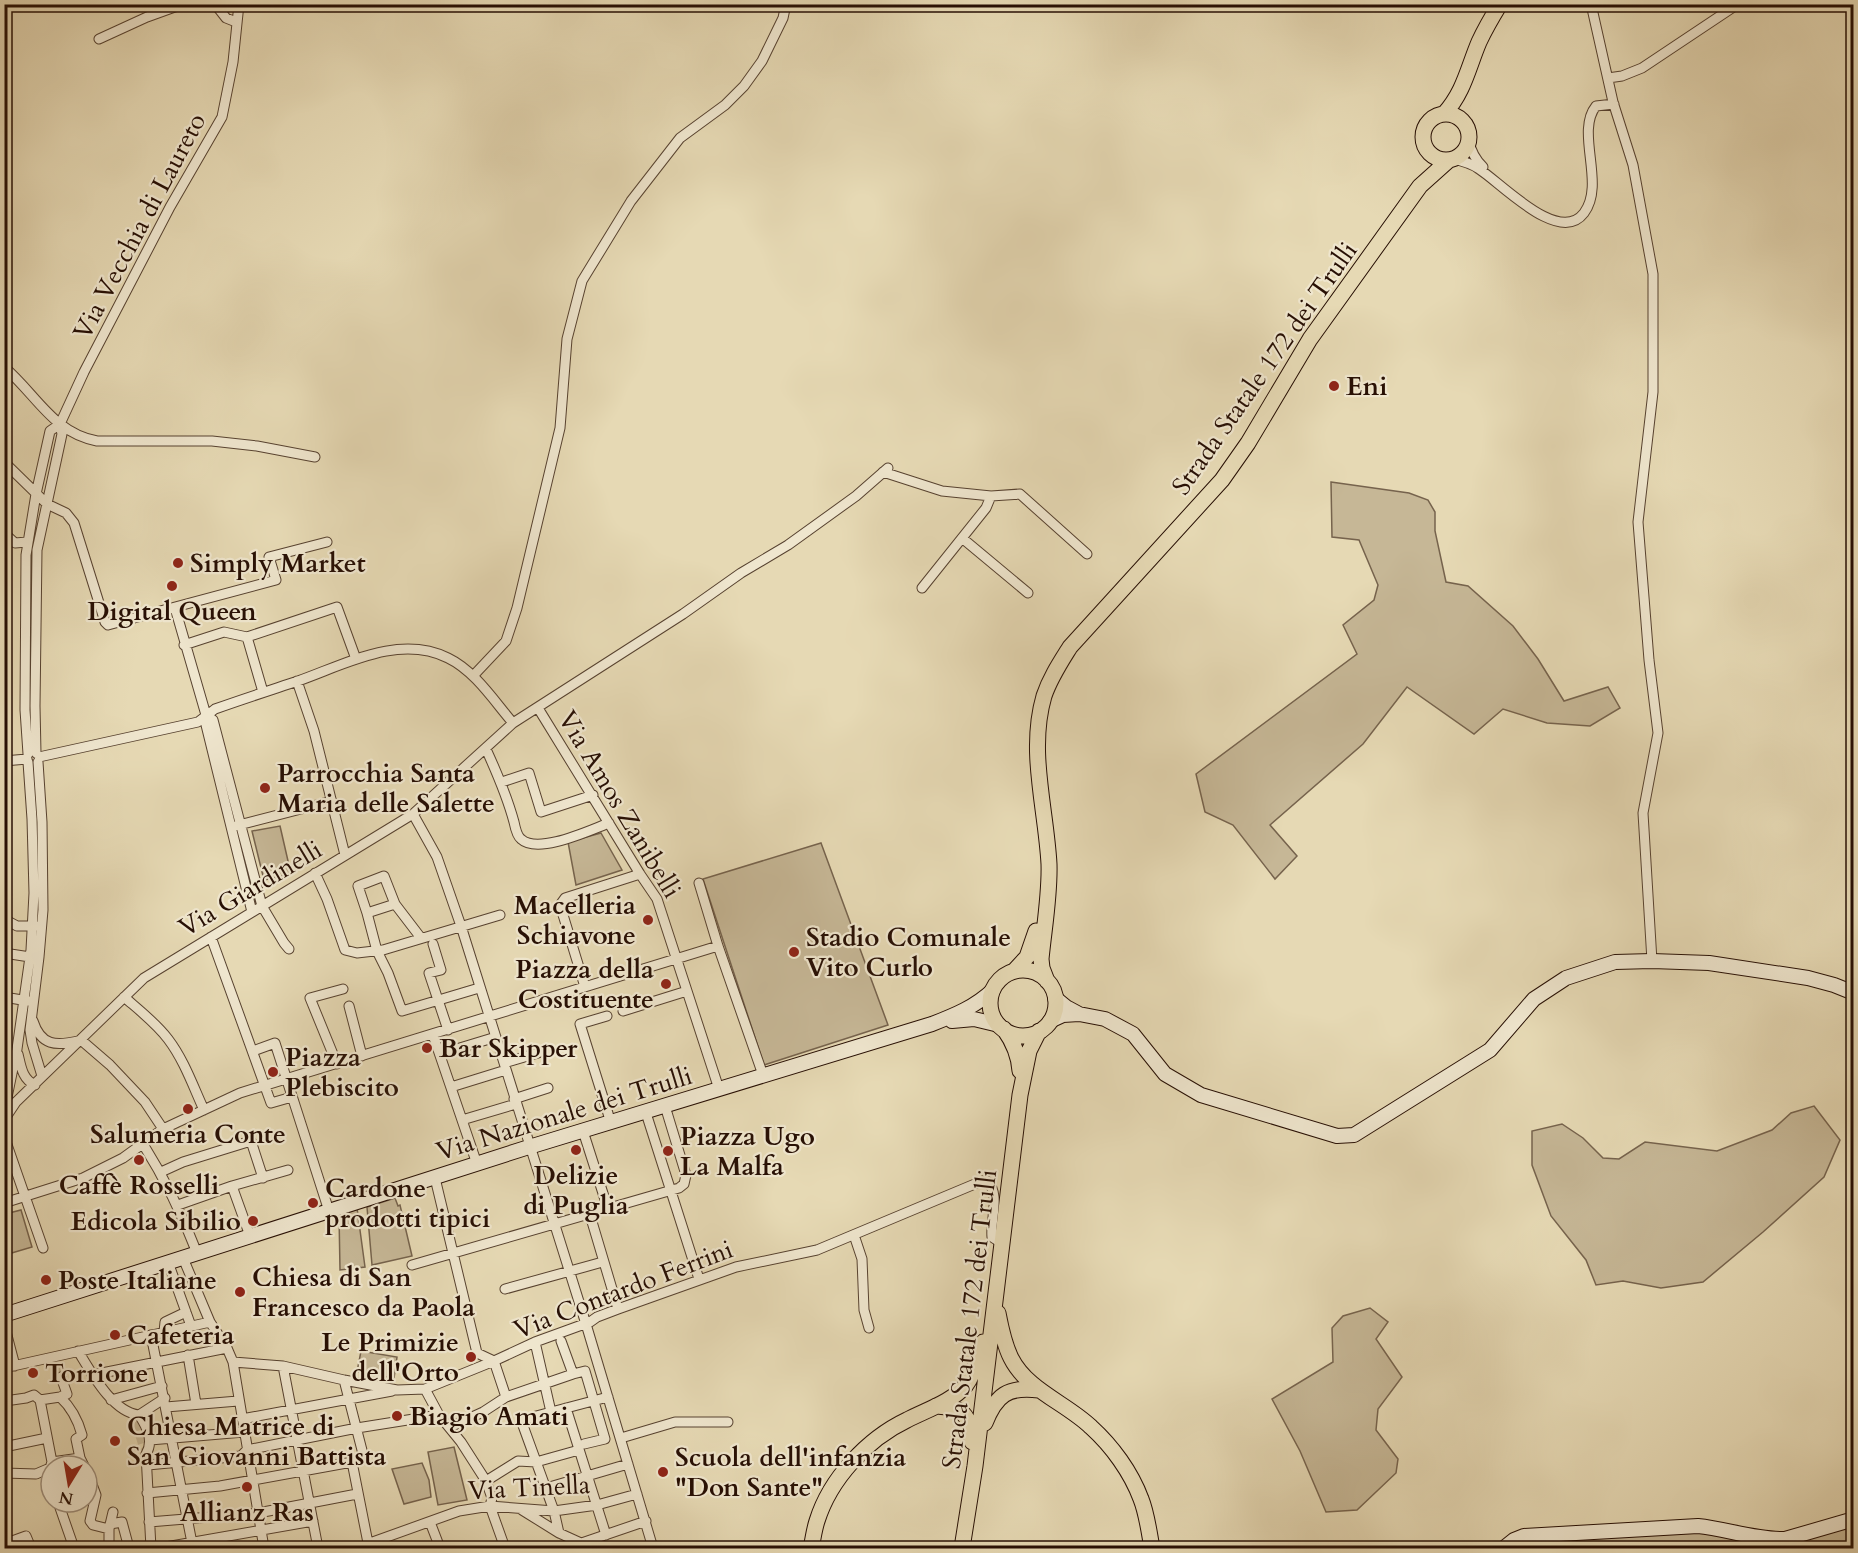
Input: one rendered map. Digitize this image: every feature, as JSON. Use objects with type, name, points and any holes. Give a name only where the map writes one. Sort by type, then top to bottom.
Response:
[{"type":"main road","points":[[1451,160],[1437,158],[1428,151],[1423,140],[1425,128],[1433,118],[1444,114],[1454,104],[1467,79],[1480,41],[1500,4]]},
{"type":"main road","points":[[1465,124],[1467,79]]},
{"type":"main road","points":[[1420,186],[1464,152],[1469,141],[1465,124],[1456,116],[1444,114]]},
{"type":"main road","points":[[1420,186],[1428,151]]},
{"type":"main road","name":"Strada Statale 172 dei Trulli","points":[[962,1548],[975,1466],[1020,1095],[1029,1051],[1055,1008],[1052,987],[1047,981],[1041,959],[1049,863],[1038,753],[1039,720],[1045,694],[1056,668],[1070,647],[1222,480],[1248,443],[1310,339],[1420,186]]},
{"type":"main road","name":"Strada Statale 172 dei Trulli","points":[[1020,1095],[1017,1052],[990,1005],[993,990],[1001,978],[1014,971],[1031,950],[1047,897]]},
{"type":"main road","points":[[1014,971],[1035,972],[1047,981]]},
{"type":"main road","points":[[1002,1027],[1018,1035],[1025,1035],[1045,1026]]},
{"type":"main road","points":[[995,1299],[1003,1337],[1011,1359],[1039,1390],[1091,1426],[1122,1462],[1141,1499],[1152,1548]]},
{"type":"main road","points":[[811,1548],[817,1521],[828,1496],[845,1471],[872,1442],[903,1422],[954,1396],[967,1384],[975,1368],[995,1299]]},
{"type":"main road","points":[[978,1441],[991,1407],[1004,1394],[1022,1388],[1039,1390]]},
{"type":"main road","points":[[936,1406],[952,1407],[961,1410],[966,1415],[970,1422],[975,1466]]},
{"type":"street","points":[[99,39],[147,17],[183,4]]},
{"type":"street","points":[[215,4],[226,18],[236,22]]},
{"type":"street","name":"Via Vecchia di Laureto","points":[[33,758],[25,710],[27,542],[51,431],[60,424],[84,372],[170,207],[222,117],[233,62],[239,4]]},
{"type":"street","points":[[473,676],[506,641],[518,608],[560,428],[567,339],[582,281],[631,201],[681,138],[725,105],[744,86],[762,61],[783,18],[786,4]]},
{"type":"street","points":[[1591,4],[1614,104],[1633,165],[1653,274],[1653,392],[1638,522],[1649,660],[1658,733],[1643,813],[1652,961]]},
{"type":"street","points":[[1608,78],[1622,76],[1642,68],[1738,4]]},
{"type":"street","points":[[1451,160],[1469,163],[1480,169],[1539,215],[1563,222],[1574,220],[1583,215],[1589,204],[1593,181],[1590,154],[1592,111],[1596,106],[1614,104]]},
{"type":"street","points":[[1469,141],[1476,160],[1499,184]]},
{"type":"street","points":[[4,367],[51,418],[81,438],[97,441],[212,441],[256,446],[315,458]]},
{"type":"street","points":[[4,1112],[29,1001],[37,926],[33,758],[37,550],[62,434],[60,424]]},
{"type":"street","points":[[4,462],[47,504],[66,513],[74,523],[105,622],[108,625],[276,580],[269,557],[327,542]]},
{"type":"street","name":"Via Giardinelli","points":[[4,1120],[16,1102],[144,978],[413,814],[513,723],[741,573],[789,545],[856,496],[886,470],[942,490],[991,496]]},
{"type":"street","points":[[922,588],[986,508],[991,496],[1020,494],[1087,554]]},
{"type":"street","points":[[4,533],[15,543],[27,542]]},
{"type":"street","points":[[962,538],[1028,593]]},
{"type":"street","points":[[184,645],[224,632],[247,637],[337,607],[356,659]]},
{"type":"street","points":[[175,608],[206,715],[206,725],[252,912]]},
{"type":"street","points":[[247,637],[263,692]]},
{"type":"street","points":[[4,760],[33,758],[198,722],[215,709],[356,659],[391,650],[420,648],[450,658],[473,676],[513,723]]},
{"type":"street","points":[[297,681],[314,731],[345,855]]},
{"type":"street","name":"Via Amos Zanibelli","points":[[538,708],[657,899],[678,959]]},
{"type":"street","points":[[206,715],[213,720],[262,906],[289,949]]},
{"type":"street","points":[[486,749],[502,782],[521,839],[532,844],[543,845],[609,823]]},
{"type":"street","points":[[502,782],[529,773],[541,812],[593,795]]},
{"type":"street","points":[[231,827],[332,801]]},
{"type":"street","points":[[413,814],[436,857],[461,926],[621,1438],[653,1548]]},
{"type":"street","points":[[315,873],[345,950],[357,953],[376,951],[500,915]]},
{"type":"street","points":[[585,987],[560,905],[565,897],[640,874]]},
{"type":"street","points":[[422,938],[395,904],[384,876],[358,886],[376,951],[388,973],[402,1011],[479,988]]},
{"type":"street","points":[[699,883],[718,946],[763,1075]]},
{"type":"street","points":[[367,913],[395,904]]},
{"type":"street","points":[[4,932],[6,920],[17,926],[37,926]]},
{"type":"street","points":[[37,926],[30,957],[29,1001],[36,1031],[49,1043],[61,1045],[81,1040],[110,1065],[145,1102],[163,1129]]},
{"type":"street","points":[[211,937],[271,1103],[292,1097]]},
{"type":"street","points":[[433,944],[441,970],[429,973],[448,1030]]},
{"type":"street","points":[[4,1203],[26,1198],[82,1178],[123,1158],[163,1129],[240,1093],[265,1084],[433,1035],[718,946]]},
{"type":"street","points":[[4,953],[30,957]]},
{"type":"street","points":[[678,959],[719,1089]]},
{"type":"street","points":[[1045,1026],[1063,1015],[1079,1014],[1105,1019],[1133,1034],[1165,1074],[1201,1095],[1337,1136],[1354,1135],[1490,1050],[1534,999],[1566,978],[1615,962],[1709,963],[1808,978],[1854,993]]},
{"type":"street","points":[[337,1064],[310,998],[343,989]]},
{"type":"street","name":"Via Nazionale dei Trulli","points":[[4,1314],[529,1147],[932,1024],[971,1008],[993,990]]},
{"type":"street","points":[[623,1011],[687,991]]},
{"type":"street","points":[[4,997],[29,1001]]},
{"type":"street","points":[[124,997],[151,1020],[168,1039],[191,1080],[204,1110]]},
{"type":"street","points":[[1055,998],[1065,1007],[1079,1014]]},
{"type":"street","points":[[349,1006],[362,1056]]},
{"type":"street","points":[[32,1016],[30,1030],[32,1043],[42,1076]]},
{"type":"street","points":[[607,1016],[580,1024],[611,1123]]},
{"type":"street","name":"Via Nazionale dei Trulli","points":[[932,1024],[974,1019],[1002,1027]]},
{"type":"street","points":[[433,1035],[477,1164]]},
{"type":"street","points":[[440,1054],[496,1036]]},
{"type":"street","points":[[253,1051],[275,1044],[328,1211]]},
{"type":"street","points":[[17,1049],[25,1077],[34,1085]]},
{"type":"street","points":[[451,1087],[537,1053]]},
{"type":"street","points":[[462,1120],[548,1088]]},
{"type":"street","points":[[412,1265],[679,1188],[684,1184],[686,1175],[665,1106]]},
{"type":"street","points":[[646,1113],[699,1279]]},
{"type":"street","points":[[583,1131],[608,1209]]},
{"type":"street","points":[[4,1136],[42,1248]]},
{"type":"street","points":[[161,1172],[183,1162],[251,1141],[263,1178]]},
{"type":"street","points":[[143,1144],[178,1205],[197,1253]]},
{"type":"street","points":[[178,1205],[288,1170]]},
{"type":"street","points":[[435,1178],[477,1353],[494,1361],[506,1397]]},
{"type":"street","name":"Via Contardo Ferrini","points":[[233,1362],[284,1366],[397,1390],[425,1389],[535,1342],[699,1279],[736,1267],[817,1250],[975,1183],[987,1181],[994,1191],[992,1238],[1001,1244]]},
{"type":"street","points":[[232,1186],[250,1236]]},
{"type":"street","points":[[590,1215],[618,1309]]},
{"type":"street","points":[[854,1235],[862,1259],[864,1310],[869,1328]]},
{"type":"street","points":[[183,1258],[210,1322],[233,1362],[264,1548]]},
{"type":"street","points":[[168,1262],[191,1326]]},
{"type":"street","points":[[505,1289],[599,1263]]},
{"type":"street","points":[[164,1332],[165,1322],[186,1312]]},
{"type":"street","points":[[4,1368],[56,1361],[78,1351],[210,1322]]},
{"type":"street","points":[[4,1324],[15,1365]]},
{"type":"street","points":[[151,1335],[193,1546]]},
{"type":"street","points":[[561,1341],[573,1374]]},
{"type":"street","points":[[535,1342],[551,1412]]},
{"type":"street","points":[[92,1375],[226,1348]]},
{"type":"street","points":[[78,1351],[111,1400],[144,1423],[150,1440],[150,1448],[145,1452],[148,1465],[147,1493],[151,1548]]},
{"type":"street","points":[[188,1355],[196,1404]]},
{"type":"street","points":[[284,1366],[318,1548]]},
{"type":"street","points":[[450,1427],[483,1412],[506,1397],[585,1371],[605,1439],[536,1462],[518,1461],[486,1481]]},
{"type":"street","points":[[4,1405],[5,1401],[26,1398],[60,1398],[67,1394],[61,1377]]},
{"type":"street","points":[[147,1493],[220,1486],[364,1458],[344,1380]]},
{"type":"street","points":[[111,1400],[162,1386]]},
{"type":"street","points":[[425,1389],[439,1415],[450,1427],[486,1481],[492,1498],[490,1506],[505,1548]]},
{"type":"street","points":[[242,1419],[397,1390]]},
{"type":"street","points":[[559,1533],[554,1511],[521,1420],[608,1397]]},
{"type":"street","points":[[37,1398],[49,1454]]},
{"type":"street","points":[[60,1398],[69,1405],[80,1429],[82,1435],[76,1439],[80,1454]]},
{"type":"street","points":[[136,1417],[165,1403],[196,1404],[238,1401]]},
{"type":"street","points":[[566,1408],[582,1447],[588,1476],[606,1535]]},
{"type":"street","points":[[148,1465],[241,1456],[247,1450],[357,1428],[439,1415]]},
{"type":"street","points":[[621,1438],[675,1422],[728,1422]]},
{"type":"street","points":[[150,1440],[244,1432]]},
{"type":"street","points":[[4,1447],[47,1438]]},
{"type":"street","points":[[352,1461],[368,1544]]},
{"type":"street","points":[[546,1488],[628,1464]]},
{"type":"street","points":[[4,1473],[39,1472]]},
{"type":"street","points":[[149,1522],[258,1513],[357,1494]]},
{"type":"street","name":"Via Tinella","points":[[356,1548],[459,1511],[490,1506],[554,1511],[597,1505],[637,1494]]},
{"type":"street","points":[[519,1508],[584,1546]]},
{"type":"street","points":[[109,1548],[109,1526],[112,1512]]},
{"type":"street","points":[[62,1514],[74,1548]]},
{"type":"street","points":[[92,1514],[90,1521],[93,1525],[109,1526],[122,1522],[129,1548]]},
{"type":"street","points":[[1504,1548],[1524,1536],[1698,1526],[1714,1527],[1773,1540],[1785,1539],[1854,1519]]},
{"type":"street","points":[[160,1548],[193,1546],[313,1521]]},
{"type":"street","points":[[567,1548],[584,1546],[606,1535],[646,1521]]},
{"type":"street","points":[[430,1522],[440,1548]]},
{"type":"street","points":[[4,1544],[26,1536],[31,1548]]},
{"type":"shaded area","points":[[1331,482],[1409,493],[1428,500],[1435,512],[1435,531],[1446,582],[1468,586],[1513,626],[1538,659],[1564,701],[1608,687],[1620,708],[1590,726],[1547,723],[1503,709],[1474,734],[1407,687],[1363,744],[1270,825],[1297,856],[1275,879],[1233,825],[1205,812],[1196,774],[1357,654],[1343,625],[1374,600],[1378,585],[1359,540],[1332,537]]},
{"type":"shaded area","points":[[280,826],[291,874],[264,880],[252,831]]},
{"type":"shaded area","points":[[601,833],[622,870],[576,885],[568,842]]},
{"type":"shaded area","name":"Stadio Comunale Vito Curlo","points":[[821,843],[888,1025],[764,1065],[703,879]]},
{"type":"shaded area","points":[[1814,1106],[1840,1140],[1824,1177],[1703,1282],[1661,1288],[1623,1281],[1596,1285],[1586,1260],[1551,1216],[1532,1165],[1532,1131],[1562,1124],[1583,1138],[1603,1158],[1619,1159],[1645,1142],[1717,1151],[1772,1130],[1791,1113]]},
{"type":"shaded area","points":[[395,1198],[398,1206],[400,1205],[412,1256],[372,1265],[367,1207]]},
{"type":"shaded area","points":[[357,1208],[365,1267],[340,1270],[339,1214]]},
{"type":"shaded area","points":[[21,1210],[32,1247],[5,1255],[5,1214]]},
{"type":"shaded area","points":[[1370,1308],[1388,1322],[1376,1339],[1402,1377],[1378,1409],[1376,1430],[1398,1459],[1396,1473],[1357,1510],[1326,1512],[1300,1451],[1272,1399],[1333,1362],[1332,1328],[1343,1316]]},
{"type":"shaded area","points":[[361,1351],[397,1357],[394,1378],[357,1372]]},
{"type":"shaded area","points":[[454,1447],[467,1500],[438,1505],[428,1452]]},
{"type":"shaded area","points":[[422,1463],[429,1480],[431,1497],[404,1504],[392,1469]]},
{"type":"shaded area","points":[[1853,1524],[1853,1548],[1513,1548],[1541,1541],[1699,1530],[1777,1547]]},
{"type":"tunnel","points":[[58,1366],[61,1377]]},
{"type":"tunnel","points":[[136,1422],[144,1449]]},
{"type":"place","name":"Eni","points":[[1334,386]]},
{"type":"place","name":"Simply Market","points":[[178,563]]},
{"type":"place","name":"Digital Queen","points":[[172,586]]},
{"type":"place","name":"Parrocchia Santa Maria delle Salette","points":[[265,788]]},
{"type":"place","name":"Macelleria Schiavone","points":[[648,920]]},
{"type":"place","name":"Stadio Comunale Vito Curlo","points":[[794,952]]},
{"type":"place","name":"Piazza della Costituente","points":[[666,984]]},
{"type":"place","name":"Bar Skipper","points":[[427,1048]]},
{"type":"place","name":"Piazza Plebiscito","points":[[273,1072]]},
{"type":"place","name":"Salumeria Conte","points":[[188,1109]]},
{"type":"place","name":"Delizie di Puglia","points":[[576,1150]]},
{"type":"place","name":"Piazza Ugo La Malfa","points":[[668,1151]]},
{"type":"place","name":"Caffè Rosselli","points":[[139,1160]]},
{"type":"place","name":"Cardone prodotti tipici","points":[[313,1203]]},
{"type":"place","name":"Edicola Sibilio","points":[[253,1221]]},
{"type":"place","name":"Poste Italiane","points":[[46,1280]]},
{"type":"place","name":"Chiesa di San Francesco da Paola","points":[[240,1292]]},
{"type":"place","name":"Cafeteria","points":[[115,1335]]},
{"type":"place","name":"Le Primizie dell'Orto","points":[[471,1357]]},
{"type":"place","name":"Torrione","points":[[33,1373]]},
{"type":"place","name":"Biagio Amati","points":[[397,1416]]},
{"type":"place","name":"Chiesa Matrice di San Giovanni Battista","points":[[115,1441]]},
{"type":"place","name":"Scuola dell'infanzia \"Don Sante\"","points":[[663,1472]]},
{"type":"place","name":"Allianz Ras","points":[[247,1487]]}]
